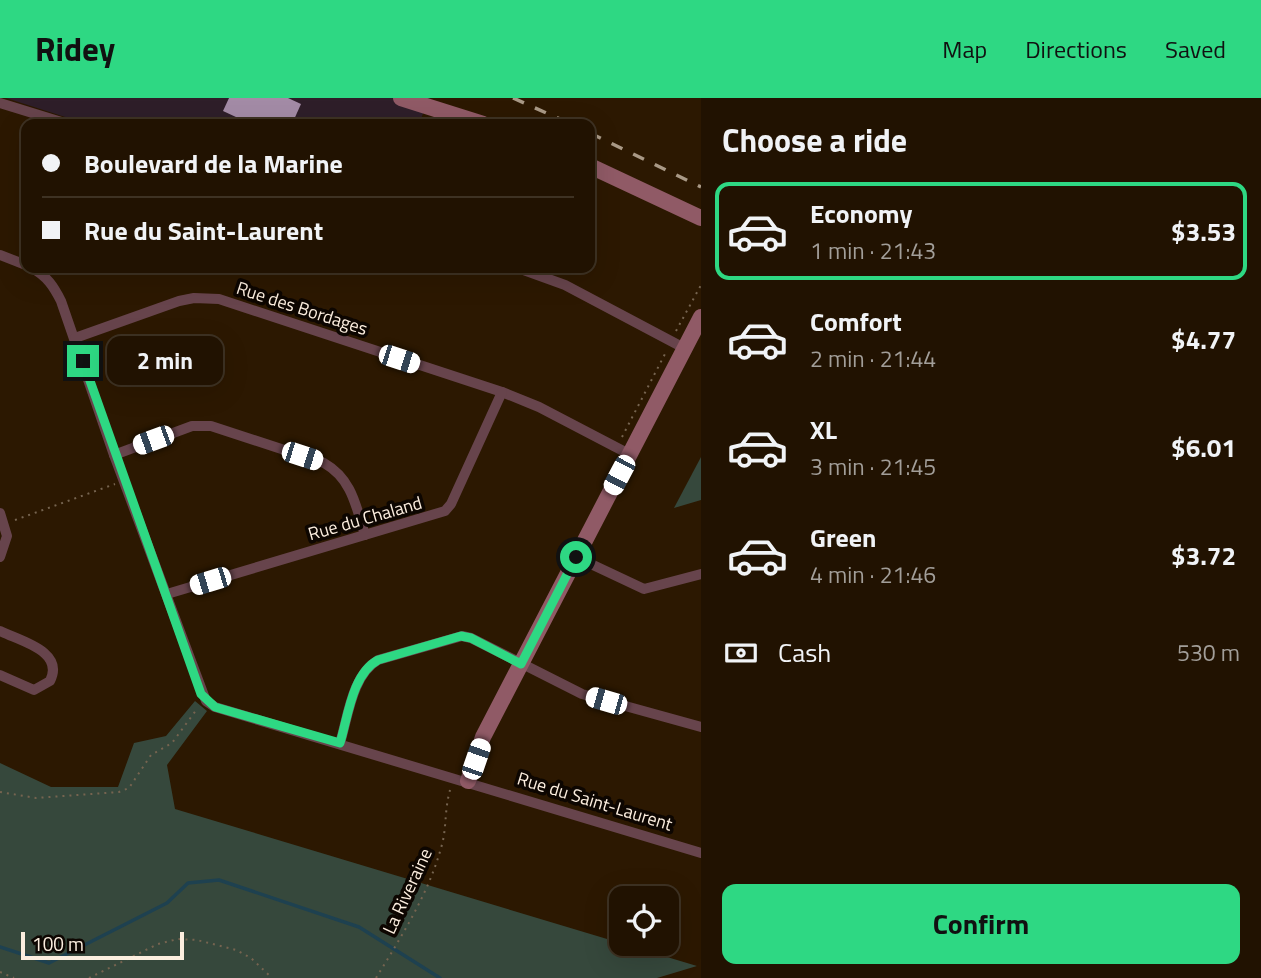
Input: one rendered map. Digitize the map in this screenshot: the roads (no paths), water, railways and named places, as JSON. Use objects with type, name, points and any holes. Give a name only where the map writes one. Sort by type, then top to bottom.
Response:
[{"type":"street","points":[[401,98],[467,119]]},
{"type":"street","points":[[0,103],[52,119]]},
{"type":"street","points":[[595,168],[701,218]]},
{"type":"street","points":[[0,255],[21,263]]},
{"type":"street","points":[[42,273],[53,286],[75,338],[114,455],[167,594]]},
{"type":"street","points":[[532,273],[565,285],[677,345]]},
{"type":"street","name":"Rue des Bordages","points":[[75,338],[179,301],[208,298],[502,392],[539,407],[623,451]]},
{"type":"street","points":[[468,781],[483,737],[576,557],[623,451],[677,345],[701,317]]},
{"type":"street","name":"Rue du Chaland","points":[[167,594],[445,511],[451,504],[502,392]]},
{"type":"street","points":[[114,455],[192,426],[211,426],[324,463],[335,470],[352,491],[365,535]]},
{"type":"street","points":[[0,557],[7,536],[2,518]]},
{"type":"street","points":[[576,557],[644,589],[701,574]]},
{"type":"street","name":"Rue du Saint-Laurent","points":[[167,594],[206,701],[215,707],[701,853]]},
{"type":"street","points":[[0,631],[44,652],[53,662],[54,668],[50,681],[34,690],[0,675]]},
{"type":"street","points":[[340,743],[359,679],[368,667],[378,660],[461,636],[471,638],[582,694],[701,727]]},
{"type":"waterway","points":[[0,947],[49,963],[167,903],[188,883],[219,880],[359,927],[440,978]]},
{"type":"railway","points":[[513,98],[560,119]]},
{"type":"railway","points":[[595,135],[701,187]]}]
